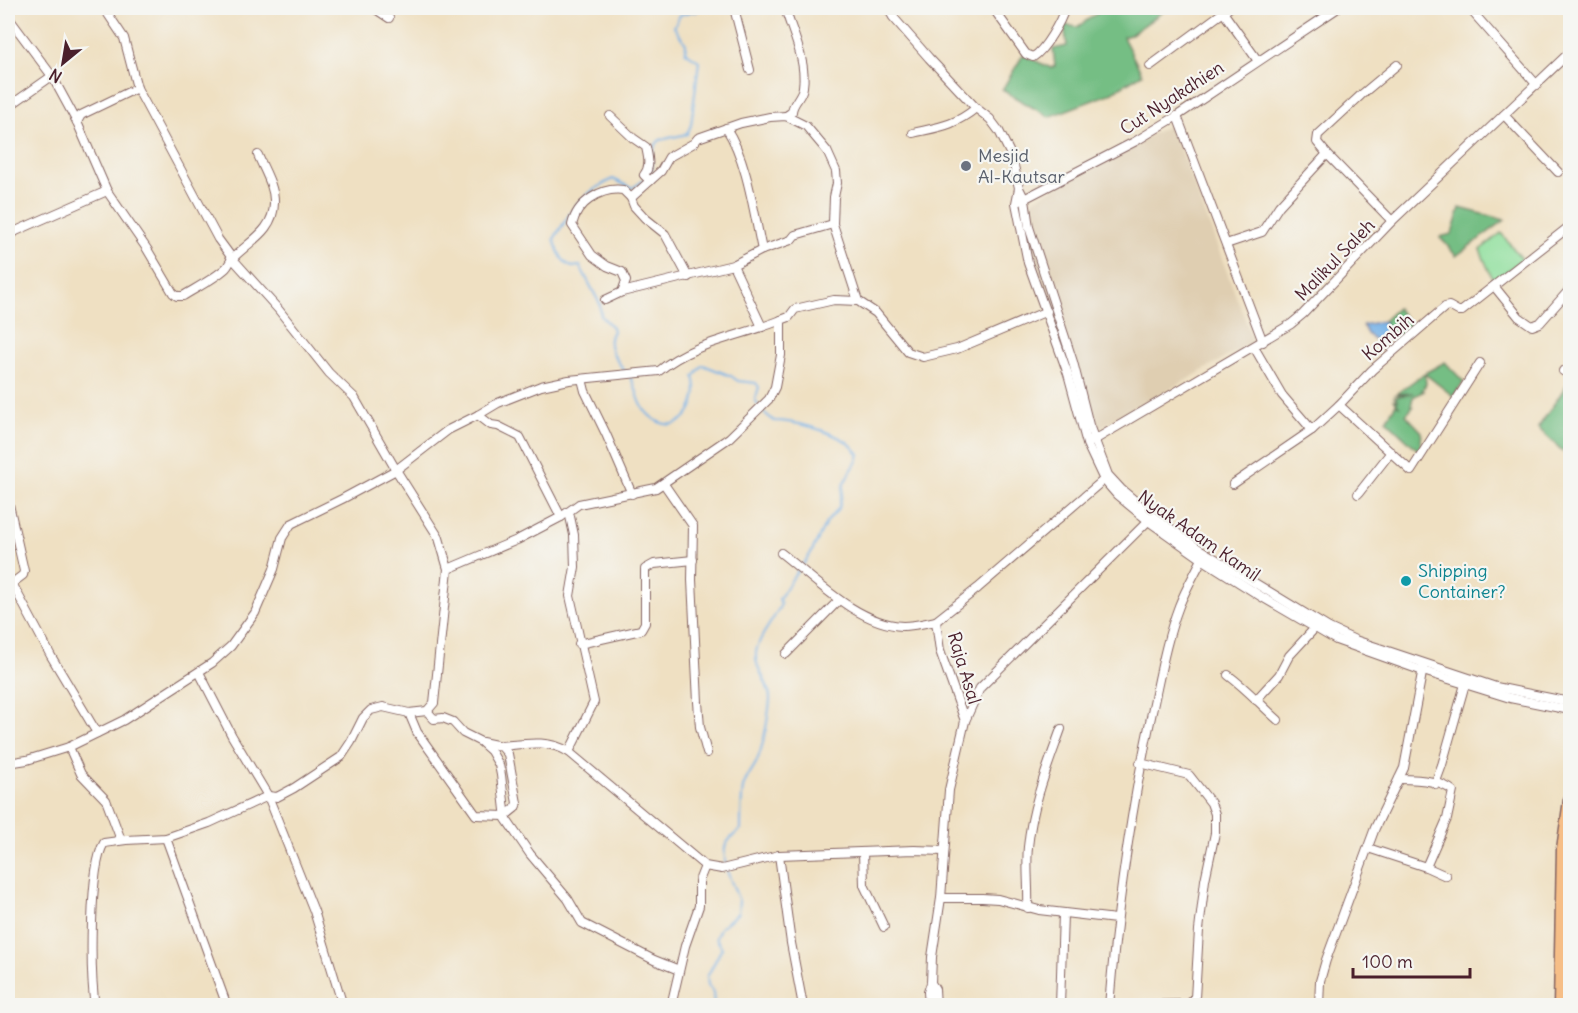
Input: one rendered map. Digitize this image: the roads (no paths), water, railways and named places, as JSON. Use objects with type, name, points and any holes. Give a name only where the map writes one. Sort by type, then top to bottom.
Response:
[{"type":"highway","points":[[1560,1005],[1563,849],[1570,800]]},
{"type":"highway","points":[[1569,1005],[1570,850]]},
{"type":"street","points":[[95,1005],[92,944],[99,851],[104,843],[166,838],[209,823],[268,796],[277,797],[301,784],[340,757],[346,751],[363,718],[370,710],[383,707],[409,713],[427,711],[434,703],[448,569],[439,538],[354,397],[329,373],[278,309],[232,258],[212,228],[137,88],[124,38],[104,8]]},
{"type":"street","points":[[374,8],[389,18]]},
{"type":"street","points":[[734,8],[750,70]]},
{"type":"street","points":[[631,198],[647,178],[661,171],[669,157],[694,143],[698,138],[770,117],[786,116],[792,112],[792,107],[800,98],[804,84],[801,59],[785,8]]},
{"type":"street","points":[[888,8],[893,17],[929,58],[976,108],[962,120],[913,133]]},
{"type":"street","points":[[993,8],[1026,54],[1032,57],[1040,51],[1061,19],[1065,8]]},
{"type":"street","name":"Cut Nyakdhien","points":[[1020,201],[1136,141],[1178,116],[1338,8]]},
{"type":"street","points":[[1469,8],[1537,85]]},
{"type":"street","points":[[1150,66],[1226,10],[1258,60]]},
{"type":"street","points":[[8,17],[52,76],[77,122],[107,191],[177,296],[183,296],[227,267],[232,258],[260,235],[269,224],[274,212],[275,201],[258,155]]},
{"type":"street","name":"Malikul Saleh","points":[[1091,442],[1263,342],[1303,314],[1392,221],[1569,57]]},
{"type":"street","points":[[1392,221],[1317,142],[1318,135],[1397,65]]},
{"type":"street","points":[[8,107],[52,76]]},
{"type":"street","points":[[77,122],[81,115],[137,88]]},
{"type":"street","name":"Nyak Adam Kamil","points":[[976,108],[990,119],[999,131],[1012,157],[1019,188],[1028,263],[1047,311],[1091,442],[1106,478],[1148,521],[1314,629],[1354,648],[1423,667],[1465,684],[1510,698],[1570,710]]},
{"type":"street","points":[[1504,115],[1558,172]]},
{"type":"street","points":[[610,116],[646,147],[649,167],[647,178]]},
{"type":"street","points":[[786,116],[806,126],[832,159],[837,183],[833,224],[858,301]]},
{"type":"street","points":[[1178,116],[1263,342]]},
{"type":"street","points":[[726,128],[733,139],[749,191],[762,250]]},
{"type":"street","points":[[1226,244],[1262,232],[1279,206],[1327,154]]},
{"type":"street","points":[[622,292],[626,281],[622,272],[607,266],[592,255],[572,225],[574,216],[588,201],[602,191],[623,190],[631,198],[634,206],[645,218],[665,234],[688,277]]},
{"type":"street","points":[[8,237],[16,231],[107,191]]},
{"type":"street","points":[[1020,201],[1073,362],[1091,442]]},
{"type":"street","points":[[605,300],[622,292],[733,265],[762,250],[791,240],[795,235],[833,224]]},
{"type":"street","name":"Kombih","points":[[1233,484],[1312,430],[1340,405],[1372,370],[1445,307],[1449,306],[1460,312],[1570,226]]},
{"type":"street","points":[[733,265],[762,327]]},
{"type":"street","points":[[1494,286],[1519,317],[1532,326],[1540,323],[1570,289]]},
{"type":"street","points":[[8,763],[27,760],[69,747],[124,720],[199,672],[231,646],[248,625],[274,569],[282,538],[291,524],[396,470],[448,430],[498,403],[558,381],[659,371],[669,362],[693,349],[789,317],[795,309],[834,300],[858,301],[876,313],[908,352],[923,357],[957,349],[1047,311]]},
{"type":"street","points":[[448,569],[517,540],[561,517],[579,504],[656,488],[729,438],[770,399],[778,376],[781,355],[781,320]]},
{"type":"street","points":[[1254,347],[1282,395],[1312,430]]},
{"type":"street","points":[[1340,405],[1412,471],[1480,363]]},
{"type":"street","points":[[582,379],[585,392],[632,494]]},
{"type":"street","points":[[478,415],[491,425],[520,437],[561,517]]},
{"type":"street","points":[[1358,494],[1391,452]]},
{"type":"street","name":"Raja Asal","points":[[929,1005],[928,992],[941,898],[949,790],[965,721],[940,651],[936,621],[1106,478]]},
{"type":"street","points":[[664,484],[693,526],[698,702],[700,727],[706,753]]},
{"type":"street","points":[[8,500],[24,573],[13,585],[97,733]]},
{"type":"street","points":[[1133,504],[1150,514],[1204,556],[1329,628],[1355,640],[1423,667],[1503,689],[1570,702]]},
{"type":"street","points":[[569,512],[574,535],[575,567],[570,596],[579,645],[594,702],[569,752]]},
{"type":"street","points":[[965,721],[980,688],[1148,521]]},
{"type":"street","points":[[781,553],[839,600],[885,623],[906,626],[936,621]]},
{"type":"street","points":[[1140,763],[1189,775],[1211,803],[1215,814],[1215,833],[1199,930],[1196,998],[1189,1004],[1109,1005],[1116,919],[1140,763],[1173,622],[1204,556]]},
{"type":"street","points":[[579,645],[641,630],[645,623],[645,569],[654,564],[693,560]]},
{"type":"street","points":[[786,654],[839,600]]},
{"type":"street","points":[[1256,700],[1279,675],[1289,656],[1314,629]]},
{"type":"street","points":[[1319,1005],[1320,981],[1326,960],[1368,848],[1404,768],[1423,667]]},
{"type":"street","points":[[199,672],[232,736],[268,796],[314,911],[343,1005]]},
{"type":"street","points":[[1228,675],[1250,691],[1256,700],[1278,720]]},
{"type":"street","points":[[1434,783],[1442,765],[1465,684]]},
{"type":"street","points":[[427,711],[434,719],[443,718],[453,722],[463,733],[481,742],[501,746],[542,742],[553,744],[569,752],[705,866],[722,869],[779,855],[944,851]]},
{"type":"street","points":[[409,713],[417,732],[476,815],[505,816],[515,808],[518,798],[508,754],[501,746]]},
{"type":"street","points":[[1028,908],[1028,848],[1032,821],[1039,789],[1061,729]]},
{"type":"street","points":[[481,742],[499,765],[505,816],[525,847],[568,899],[582,923],[654,960],[679,970]]},
{"type":"street","points":[[69,747],[81,774],[106,800],[122,840]]},
{"type":"street","points":[[1399,779],[1434,783],[1452,789],[1454,795],[1447,819],[1426,867]]},
{"type":"street","points":[[166,838],[227,1005]]},
{"type":"street","points":[[1368,848],[1446,876]]},
{"type":"street","points":[[863,852],[864,885],[884,927]]},
{"type":"street","points":[[779,855],[791,943],[803,1005]]},
{"type":"street","points":[[672,1005],[679,970],[699,906],[699,881],[705,866]]},
{"type":"street","points":[[941,898],[982,897],[1028,908],[1116,919]]},
{"type":"street","points":[[1060,1005],[1063,913]]},
{"type":"street","name":"Raja Asal","points":[[931,983],[936,1005]]},
{"type":"street","points":[[878,1005],[889,1005]]},
{"type":"water","points":[[1383,321],[1390,336],[1383,345],[1367,334],[1363,325]]},
{"type":"waterway","points":[[626,373],[611,348],[612,327],[601,316],[600,304],[580,266],[572,267],[565,262],[554,239],[572,210],[584,197],[613,179],[632,188],[649,174],[652,168],[652,153],[660,140],[687,134],[691,125],[699,61],[685,52],[686,44],[674,27],[680,15],[696,12],[701,8]]},
{"type":"waterway","points":[[630,377],[645,411],[660,422],[670,424],[686,417],[695,399],[694,377],[703,365],[738,381],[756,383],[759,387],[755,400],[758,405]]},
{"type":"waterway","points":[[761,410],[774,421],[801,424],[836,436],[848,443],[859,454],[844,483],[839,508],[826,523],[802,566]]},
{"type":"waterway","points":[[726,866],[724,853],[726,844],[741,829],[743,788],[759,756],[768,715],[769,693],[757,662],[757,648],[781,604],[779,599],[798,570]]},
{"type":"waterway","points":[[714,1006],[713,992],[708,985],[707,977],[722,948],[716,938],[720,928],[738,913],[739,901],[727,871]]},
{"type":"place","name":"Mesjid Al-Kautsar","points":[[966,166]]},
{"type":"place","name":"Shipping Container?","points":[[1406,581]]}]
